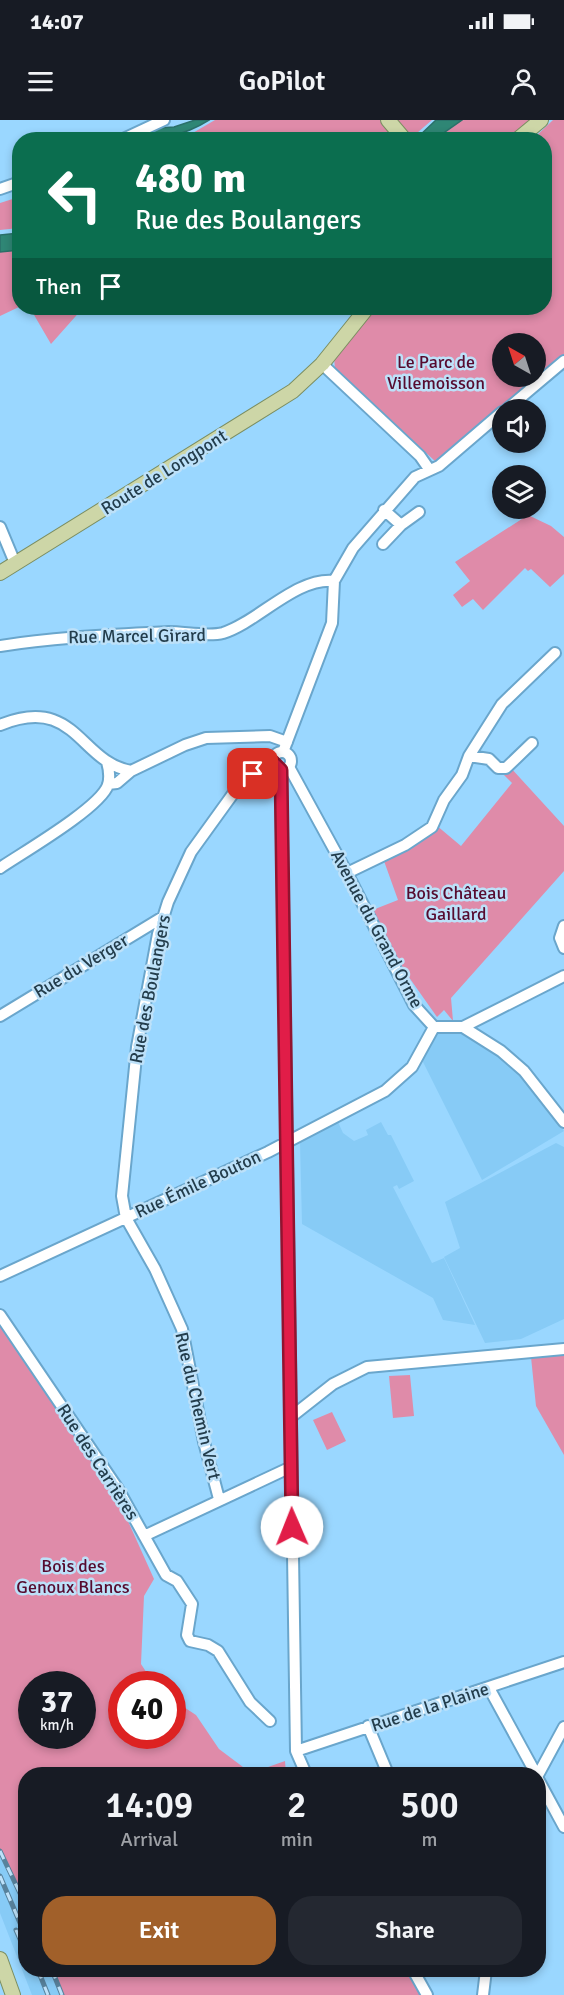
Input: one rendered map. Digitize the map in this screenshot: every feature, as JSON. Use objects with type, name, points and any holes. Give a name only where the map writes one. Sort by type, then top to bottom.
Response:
[{"type":"main road","points":[[388,120],[398,132]]},
{"type":"main road","points":[[527,132],[541,120]]},
{"type":"main road","name":"Route de Longpont","points":[[0,573],[293,391],[322,364],[361,315]]},
{"type":"main road","points":[[0,1959],[13,1995]]},
{"type":"street","points":[[138,132],[164,120]]},
{"type":"street","points":[[518,399],[564,361]]},
{"type":"street","points":[[322,364],[420,456],[429,469]]},
{"type":"street","points":[[303,1767],[296,1751],[285,1143],[281,767],[283,749],[332,623],[334,580],[353,548],[415,477],[439,466],[492,421]]},
{"type":"street","points":[[384,510],[401,525]]},
{"type":"street","points":[[383,544],[401,525],[419,512]]},
{"type":"street","points":[[0,527],[15,563]]},
{"type":"street","name":"Rue Marcel Girard","points":[[0,646],[47,639],[184,632],[219,633],[300,590],[334,580]]},
{"type":"street","points":[[347,873],[414,840],[432,827],[444,800],[462,775],[469,756],[502,704],[555,653]]},
{"type":"street","points":[[0,725],[27,717],[60,724],[80,735],[107,762],[131,771]]},
{"type":"street","points":[[0,868],[83,812],[108,784],[117,783],[131,771],[196,740],[279,737],[283,749],[291,758],[281,767]]},
{"type":"street","points":[[469,756],[489,759],[498,768],[507,768],[532,743]]},
{"type":"street","points":[[107,762],[108,784]]},
{"type":"street","name":"Rue des Boulangers","points":[[126,1218],[122,1196],[137,1047],[163,917],[184,865],[216,817],[244,781],[262,767],[281,767]]},
{"type":"street","name":"Avenue du Grand Orme","points":[[281,767],[347,873],[414,1005],[434,1027],[463,1028],[564,976]]},
{"type":"street","name":"Rue du Verger","points":[[0,1016],[163,917]]},
{"type":"street","points":[[564,926],[560,938],[564,948]]},
{"type":"street","name":"Rue Émile Bouton","points":[[0,1276],[285,1143],[394,1085],[412,1067],[434,1027]]},
{"type":"street","points":[[463,1028],[512,1059],[564,1122]]},
{"type":"street","name":"Rue du Chemin Vert","points":[[126,1218],[155,1269],[182,1329],[204,1442],[219,1499]]},
{"type":"street","name":"Rue des Carrières","points":[[0,1315],[118,1489],[144,1536],[291,1467]]},
{"type":"street","points":[[291,1417],[333,1384],[367,1367],[564,1349]]},
{"type":"street","points":[[144,1536],[166,1575],[177,1581],[192,1604],[187,1635],[190,1641],[208,1645],[218,1651],[250,1702],[270,1721]]},
{"type":"street","name":"Rue de la Plaine","points":[[296,1751],[564,1662]]},
{"type":"street","points":[[489,1688],[533,1767]]},
{"type":"street","points":[[368,1726],[385,1767]]},
{"type":"street","points":[[543,1767],[564,1727]]},
{"type":"street","points":[[546,1792],[564,1827]]},
{"type":"street","points":[[417,1977],[427,1995]]},
{"type":"street","points":[[483,1995],[485,1977]]},
{"type":"shaded area","points":[[195,120],[209,120],[183,132],[148,132],[158,128],[174,127]]},
{"type":"shaded area","points":[[436,120],[462,120],[445,132],[423,132]]},
{"type":"shaded area","points":[[12,234],[12,251],[0,252],[0,235]]},
{"type":"shaded area","points":[[455,1031],[477,1040],[509,1061],[540,1095],[564,1131],[482,1180],[422,1060],[438,1033]]},
{"type":"shaded area","points":[[338,1122],[343,1133],[354,1141],[368,1135],[366,1130],[381,1122],[388,1135],[391,1135],[414,1181],[399,1189],[397,1185],[393,1187],[432,1263],[444,1258],[475,1325],[443,1320],[433,1298],[302,1224],[300,1142]]},
{"type":"shaded area","points":[[556,1143],[564,1147],[564,1319],[521,1339],[485,1343],[444,1257],[460,1248],[445,1202]]},
{"type":"shaded area","points":[[0,1818],[18,1860],[18,1959],[0,1913]]},
{"type":"shaded area","points":[[25,1977],[68,1977],[76,1995],[32,1995]]},
{"type":"green space","points":[[215,120],[380,120],[390,132],[194,132]]},
{"type":"green space","points":[[393,120],[432,120],[418,132],[403,132]]},
{"type":"green space","points":[[462,120],[541,120],[526,132],[446,132]]},
{"type":"green space","name":"Le Parc de Villemoisson","points":[[553,120],[564,120],[564,354],[546,369],[546,333],[492,333],[492,387],[525,387],[511,399],[492,399],[492,415],[436,462],[335,369],[334,357],[370,315],[552,315],[552,132],[540,132]]},
{"type":"green space","points":[[12,199],[12,229],[0,230],[0,203]]},
{"type":"green space","points":[[12,251],[12,310],[0,316],[0,252]]},
{"type":"green space","points":[[34,315],[77,315],[51,344]]},
{"type":"green space","points":[[522,519],[536,519],[551,526],[564,537],[564,574],[550,587],[531,569],[528,571],[525,568],[483,610],[473,599],[462,607],[453,595],[470,581],[455,562]]},
{"type":"green space","name":"Bois Château Gaillard","points":[[510,767],[564,826],[564,871],[451,998],[453,1021],[444,1010],[437,1017],[401,966],[370,911],[398,900],[384,861],[436,825],[461,846],[512,783],[503,774]]},
{"type":"green space","name":"Bois des Genoux Blancs","points":[[0,1315],[114,1490],[154,1579],[144,1596],[141,1664],[146,1671],[108,1671],[108,1749],[186,1749],[186,1708],[196,1715],[219,1749],[243,1767],[18,1767],[18,1891],[0,1851]]},
{"type":"green space","points":[[564,1355],[564,1455],[536,1406],[531,1357]]},
{"type":"green space","points":[[410,1375],[414,1416],[393,1418],[389,1376]]},
{"type":"green space","points":[[332,1412],[346,1441],[327,1450],[313,1420]]},
{"type":"green space","name":"Bois des Genoux Blancs","points":[[285,1761],[285,1767],[268,1767]]},
{"type":"green space","points":[[55,1977],[411,1977],[421,1995],[62,1995]]},
{"type":"railway","points":[[0,1851],[18,1889]]},
{"type":"railway","points":[[0,1876],[18,1918]]},
{"type":"railway","points":[[16,1930],[18,1935]]},
{"type":"railway","points":[[41,1977],[48,1995]]},
{"type":"railway","points":[[55,1977],[62,1995]]},
{"type":"route","points":[[253,774],[273,762],[276,768],[281,770],[292,1527]]}]
